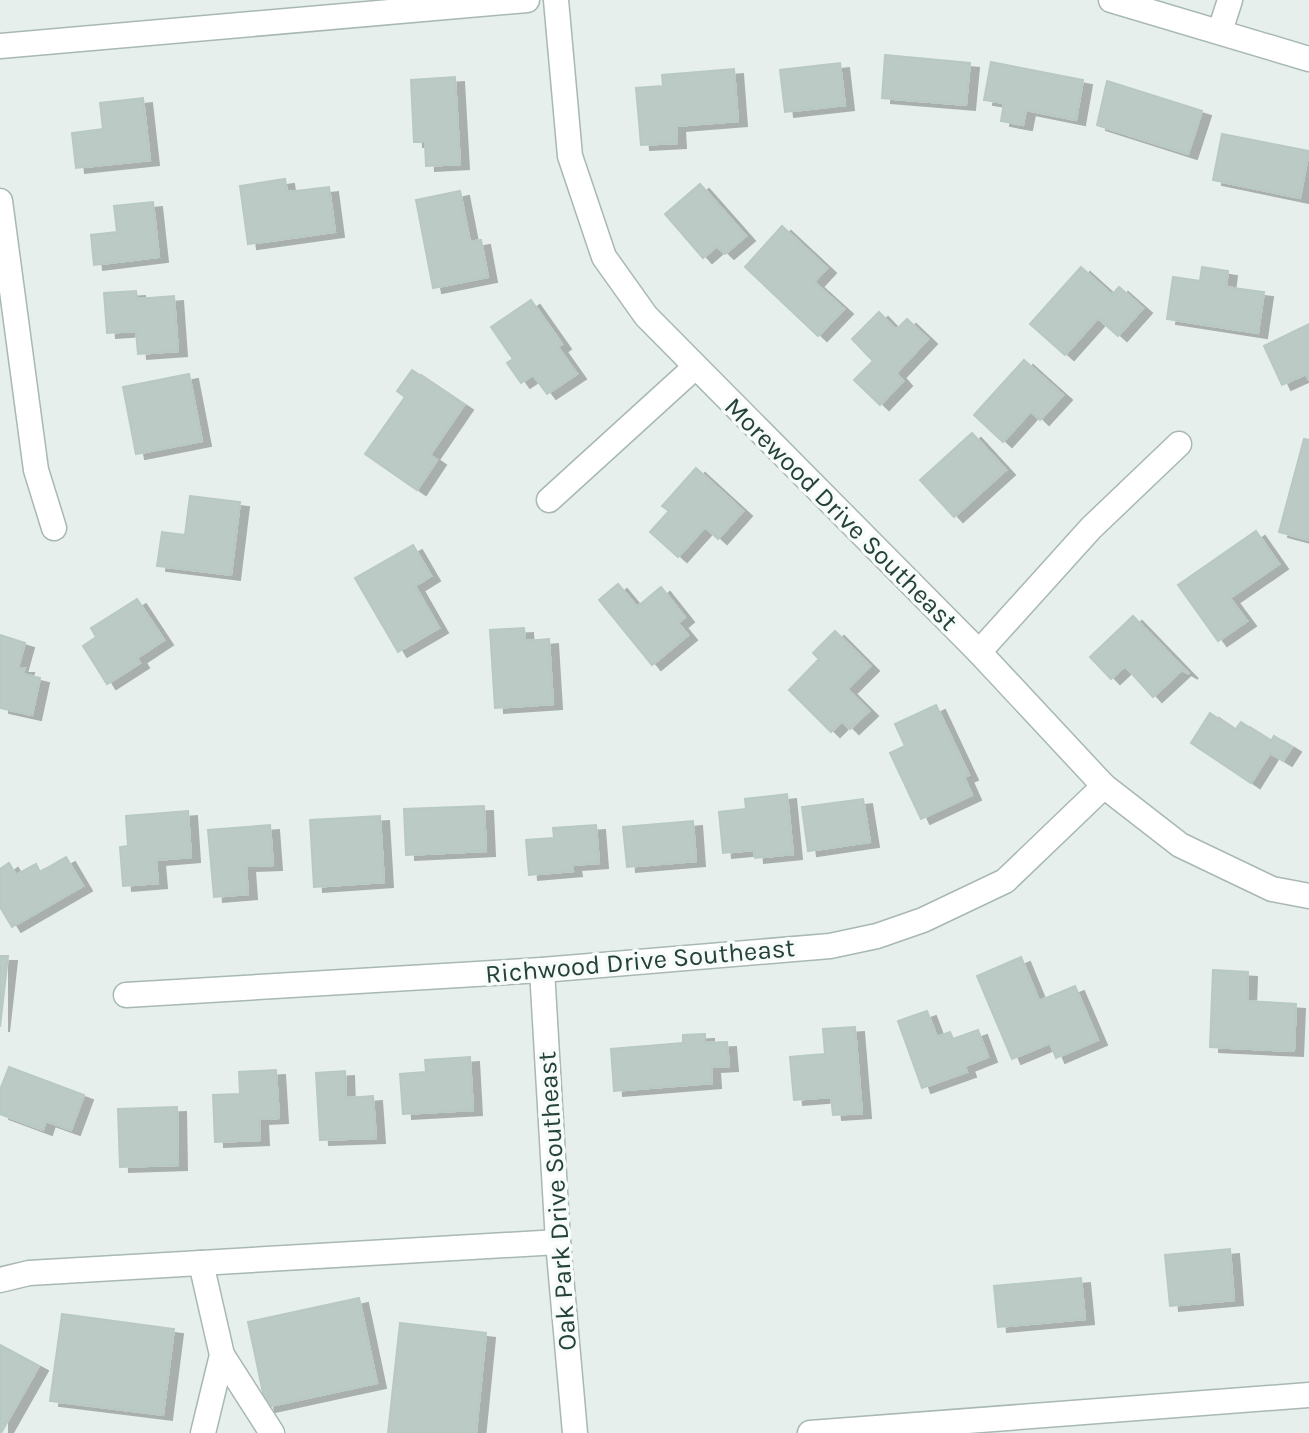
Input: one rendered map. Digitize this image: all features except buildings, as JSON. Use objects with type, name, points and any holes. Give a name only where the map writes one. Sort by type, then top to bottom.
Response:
[{"type":"street","points":[[0,46],[527,0]]},
{"type":"street","name":"Morewood Drive Southeast","points":[[556,0],[570,156],[604,257],[646,316],[694,368],[979,652],[1104,786],[1180,845],[1272,889],[1309,896]]},
{"type":"street","points":[[1111,0],[1309,59]]},
{"type":"street","points":[[1220,31],[1230,0]]},
{"type":"street","points":[[0,201],[36,470],[54,528]]},
{"type":"street","points":[[549,500],[694,368]]},
{"type":"street","points":[[979,652],[1091,528],[1179,444]]},
{"type":"street","name":"Richwood Drive Southeast","points":[[126,995],[542,970],[830,946],[877,936],[923,920],[1005,881],[1104,786]]},
{"type":"street","name":"Oak Park Drive Southeast","points":[[542,970],[558,1242],[575,1433]]},
{"type":"street","points":[[0,1280],[29,1273],[558,1242]]},
{"type":"street","points":[[201,1263],[222,1355],[272,1433]]},
{"type":"street","points":[[203,1433],[222,1355]]},
{"type":"street","points":[[810,1433],[1309,1395]]}]
